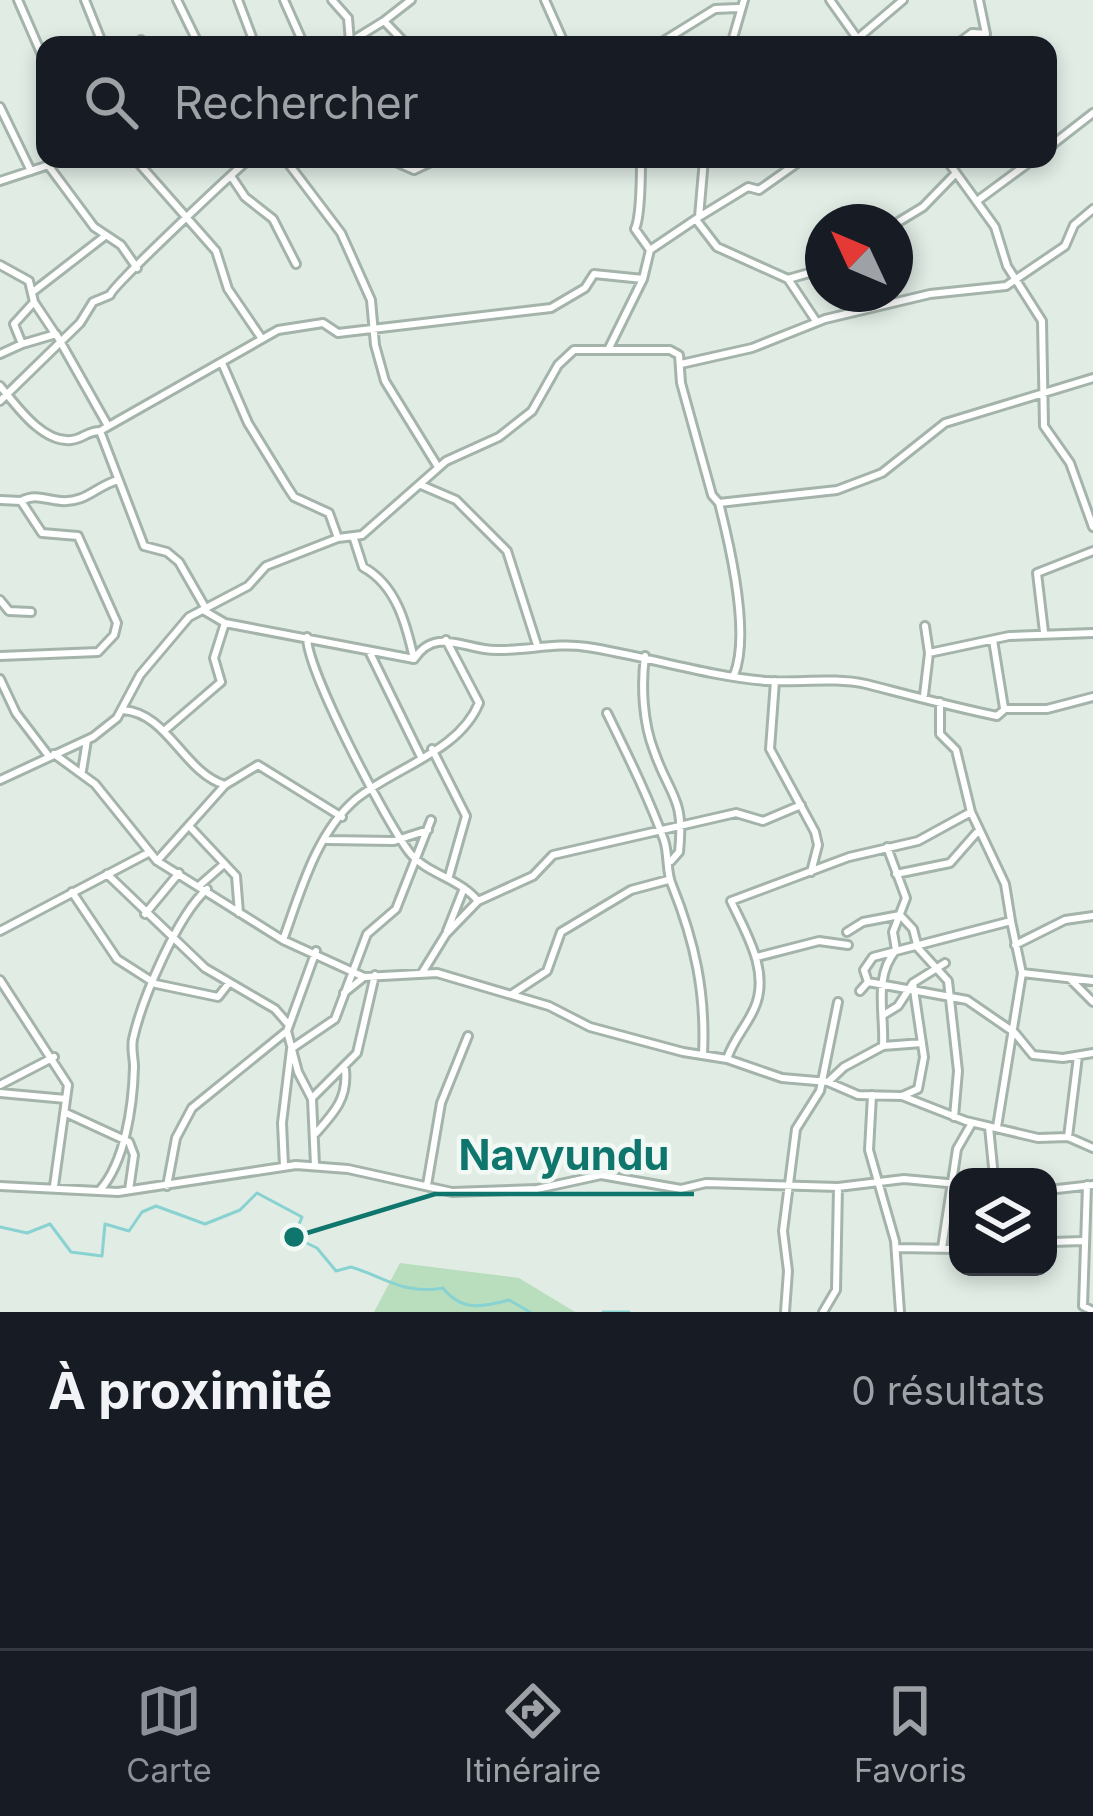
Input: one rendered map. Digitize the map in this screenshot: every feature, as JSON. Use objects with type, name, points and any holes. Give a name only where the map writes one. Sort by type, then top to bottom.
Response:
[{"type":"street","points":[[17,0],[36,42]]},
{"type":"street","points":[[85,0],[99,36]]},
{"type":"street","points":[[177,0],[195,36]]},
{"type":"street","points":[[238,0],[252,36]]},
{"type":"street","points":[[284,0],[300,36]]},
{"type":"street","points":[[332,0],[348,18],[347,36]]},
{"type":"street","points":[[359,36],[411,0]]},
{"type":"street","points":[[545,0],[562,36]]},
{"type":"street","points":[[830,0],[852,36]]},
{"type":"street","points":[[864,36],[903,0]]},
{"type":"street","points":[[968,36],[986,34],[980,0]]},
{"type":"street","points":[[672,36],[715,9],[741,4],[732,36]]},
{"type":"street","points":[[384,20],[399,36]]},
{"type":"street","points":[[0,107],[31,171]]},
{"type":"street","points":[[1057,141],[1093,113]]},
{"type":"street","points":[[0,181],[41,168]]},
{"type":"street","points":[[50,168],[137,268]]},
{"type":"street","points":[[142,168],[216,251],[228,289],[262,339]]},
{"type":"street","points":[[0,401],[93,302],[106,299],[114,285],[239,168]]},
{"type":"street","points":[[292,168],[341,232],[371,300],[386,381],[438,467]]},
{"type":"street","points":[[639,168],[636,203],[641,216],[635,230],[650,250]]},
{"type":"street","points":[[703,168],[698,219],[717,247],[788,279],[816,322]]},
{"type":"street","points":[[608,350],[643,279],[650,250],[748,187],[762,188],[790,168]]},
{"type":"street","points":[[953,168],[977,201],[1042,321],[1046,434],[1070,464],[1093,527]]},
{"type":"street","points":[[977,201],[1022,168]]},
{"type":"street","points":[[913,214],[956,172]]},
{"type":"street","points":[[231,176],[245,197],[270,214],[296,264]]},
{"type":"street","points":[[681,364],[752,349],[816,322],[930,294],[1018,281],[1065,246],[1074,225],[1093,209]]},
{"type":"street","points":[[34,291],[105,236]]},
{"type":"street","points":[[0,265],[19,273],[34,291],[34,302],[62,340],[104,429],[144,546],[167,551],[179,562],[204,609],[225,623],[414,659]]},
{"type":"street","points":[[0,386],[22,413],[60,439],[104,429],[278,330],[322,323],[338,333],[551,308],[585,288],[594,274],[643,279]]},
{"type":"street","points":[[788,279],[805,274]]},
{"type":"street","points":[[22,344],[14,324],[34,302]]},
{"type":"street","points":[[0,354],[53,332]]},
{"type":"street","points":[[0,780],[87,740],[123,710],[172,632],[248,586],[266,566],[338,538],[354,538],[438,467],[525,417],[558,365],[574,350],[670,350],[681,364],[712,495],[719,502],[740,647],[734,675]]},
{"type":"street","points":[[221,362],[248,423],[288,488],[294,497],[329,513],[338,538]]},
{"type":"street","points":[[719,502],[837,490],[882,473],[945,424],[1093,378]]},
{"type":"street","points":[[0,500],[21,501],[32,495],[61,501],[91,497],[118,480]]},
{"type":"street","points":[[421,485],[456,500],[508,551],[537,645]]},
{"type":"street","points":[[0,656],[98,652],[117,623],[78,536],[42,533],[21,501]]},
{"type":"street","points":[[354,538],[363,567],[381,577],[398,605],[414,659]]},
{"type":"street","points":[[1044,632],[1037,573],[1093,551]]},
{"type":"street","points":[[0,600],[3,610],[31,612]]},
{"type":"street","points":[[164,731],[221,682],[214,658],[225,623]]},
{"type":"street","points":[[924,695],[929,652],[925,626]]},
{"type":"street","points":[[929,652],[1044,632],[1093,633]]},
{"type":"street","points":[[307,637],[307,657],[402,839],[418,860],[465,885],[478,901]]},
{"type":"street","points":[[414,659],[423,646],[446,640],[496,651],[537,645],[645,656],[775,681],[866,684],[887,693],[924,695],[973,714],[997,716],[1004,709],[1047,709],[1093,697]]},
{"type":"street","points":[[283,940],[300,880],[342,817],[375,787],[417,764],[470,725],[478,703],[446,640]]},
{"type":"street","points":[[993,640],[1004,709]]},
{"type":"street","points":[[369,651],[421,757]]},
{"type":"street","points":[[645,656],[648,734],[677,793],[680,852],[671,861]]},
{"type":"street","points":[[0,679],[51,754],[82,771],[157,861],[283,940],[316,951],[364,977]]},
{"type":"street","points":[[775,681],[770,749],[818,845],[811,872]]},
{"type":"street","points":[[940,701],[940,734],[956,750],[971,812],[1005,884],[1022,973],[1015,1033],[993,1126],[994,1168]]},
{"type":"street","points":[[123,710],[164,731],[196,772],[225,785]]},
{"type":"street","points":[[607,712],[661,831],[671,861],[669,880],[683,906],[686,935],[703,975],[703,1055]]},
{"type":"street","points":[[82,771],[87,740]]},
{"type":"street","points":[[432,749],[466,816],[449,875]]},
{"type":"street","points":[[157,861],[225,785],[258,765],[342,817]]},
{"type":"street","points":[[446,934],[478,901],[533,876],[553,855],[736,813],[763,821],[801,805]]},
{"type":"street","points":[[727,1059],[755,1007],[757,957],[731,901],[886,848],[918,842],[971,812]]},
{"type":"street","points":[[291,1049],[329,1026],[367,934],[396,909],[431,820]]},
{"type":"street","points":[[190,828],[236,876],[238,913]]},
{"type":"street","points":[[327,840],[402,839],[429,830]]},
{"type":"street","points":[[896,874],[950,863],[980,830]]},
{"type":"street","points":[[883,1046],[881,984],[885,963],[896,950],[893,932],[906,898],[886,848]]},
{"type":"street","points":[[0,931],[149,852]]},
{"type":"street","points":[[100,1190],[117,1171],[125,1138],[134,1070],[132,1042],[175,938],[203,887],[224,864]]},
{"type":"street","points":[[146,914],[179,873]]},
{"type":"street","points":[[107,874],[146,914],[229,983],[274,1009],[288,1028]]},
{"type":"street","points":[[512,994],[547,970],[561,932],[631,890],[669,880]]},
{"type":"street","points":[[422,973],[446,934],[465,885]]},
{"type":"street","points":[[72,892],[108,952],[156,984],[218,997],[229,983]]},
{"type":"street","points":[[847,932],[863,922],[900,915]]},
{"type":"street","points":[[900,915],[913,929],[916,943],[942,965],[958,1071],[953,1117]]},
{"type":"street","points":[[1015,945],[1065,920],[1093,916]]},
{"type":"street","points":[[868,982],[864,970],[873,957],[1011,921]]},
{"type":"street","points":[[757,957],[819,941],[848,945]]},
{"type":"street","points":[[315,1166],[312,1099],[291,1049],[288,1028],[316,951]]},
{"type":"street","points":[[885,1014],[942,965]]},
{"type":"street","points":[[344,994],[364,977],[422,973],[512,994],[590,1027],[727,1059],[782,1078],[902,1096],[972,1123],[1038,1138],[1067,1137],[1093,1148]]},
{"type":"street","points":[[1022,973],[1093,981]]},
{"type":"street","points":[[314,1135],[338,1110],[347,1085],[345,1070],[368,1020],[375,975]]},
{"type":"street","points":[[1068,976],[1093,1002]]},
{"type":"street","points":[[0,980],[68,1085],[54,1186]]},
{"type":"street","points":[[868,982],[967,1000],[1015,1033],[1033,1055],[1093,1053]]},
{"type":"street","points":[[860,991],[868,982]]},
{"type":"street","points":[[902,1096],[918,1089],[921,1081],[922,1043],[911,990]]},
{"type":"street","points":[[0,1005],[12,997]]},
{"type":"street","points":[[825,1083],[838,1002]]},
{"type":"street","points":[[167,1186],[176,1138],[192,1108],[288,1028]]},
{"type":"street","points":[[427,1185],[441,1103],[468,1036]]},
{"type":"street","points":[[785,1312],[788,1271],[783,1231],[796,1129],[825,1083],[844,1067],[883,1046],[922,1043]]},
{"type":"street","points":[[284,1166],[282,1123],[291,1049]]},
{"type":"street","points":[[1067,1137],[1078,1056]]},
{"type":"street","points":[[0,1089],[54,1057]]},
{"type":"street","points":[[312,1099],[328,1076],[345,1070]]},
{"type":"street","points":[[0,1089],[68,1100]]},
{"type":"street","points":[[872,1095],[868,1139],[896,1248],[900,1312]]},
{"type":"street","points":[[66,1113],[84,1125],[125,1138],[134,1155],[129,1190]]},
{"type":"street","points":[[956,1168],[960,1141],[972,1123]]},
{"type":"street","points":[[0,1186],[129,1190],[284,1166],[315,1166],[497,1192],[601,1175],[681,1189],[706,1183],[838,1187],[949,1183]]},
{"type":"street","points":[[1057,1189],[1090,1185],[1082,1241],[1082,1306],[1093,1310]]},
{"type":"street","points":[[823,1312],[836,1290],[838,1187]]},
{"type":"street","points":[[941,1248],[949,1208]]},
{"type":"street","points":[[1057,1242],[1082,1241]]},
{"type":"street","points":[[896,1248],[949,1248]]},
{"type":"green space","points":[[400,1263],[519,1278],[575,1312],[374,1312]]},
{"type":"waterway","points":[[0,1227],[27,1233],[50,1224],[71,1252],[102,1256],[105,1224],[129,1231],[142,1212],[156,1206],[205,1224],[240,1210],[257,1193],[302,1217],[294,1237],[317,1248],[336,1271],[351,1267],[405,1287],[443,1288],[473,1306],[509,1300],[530,1312]]},
{"type":"waterway","points":[[603,1312],[629,1312]]},
{"type":"place","name":"Navyundu","points":[[294,1237]]}]
